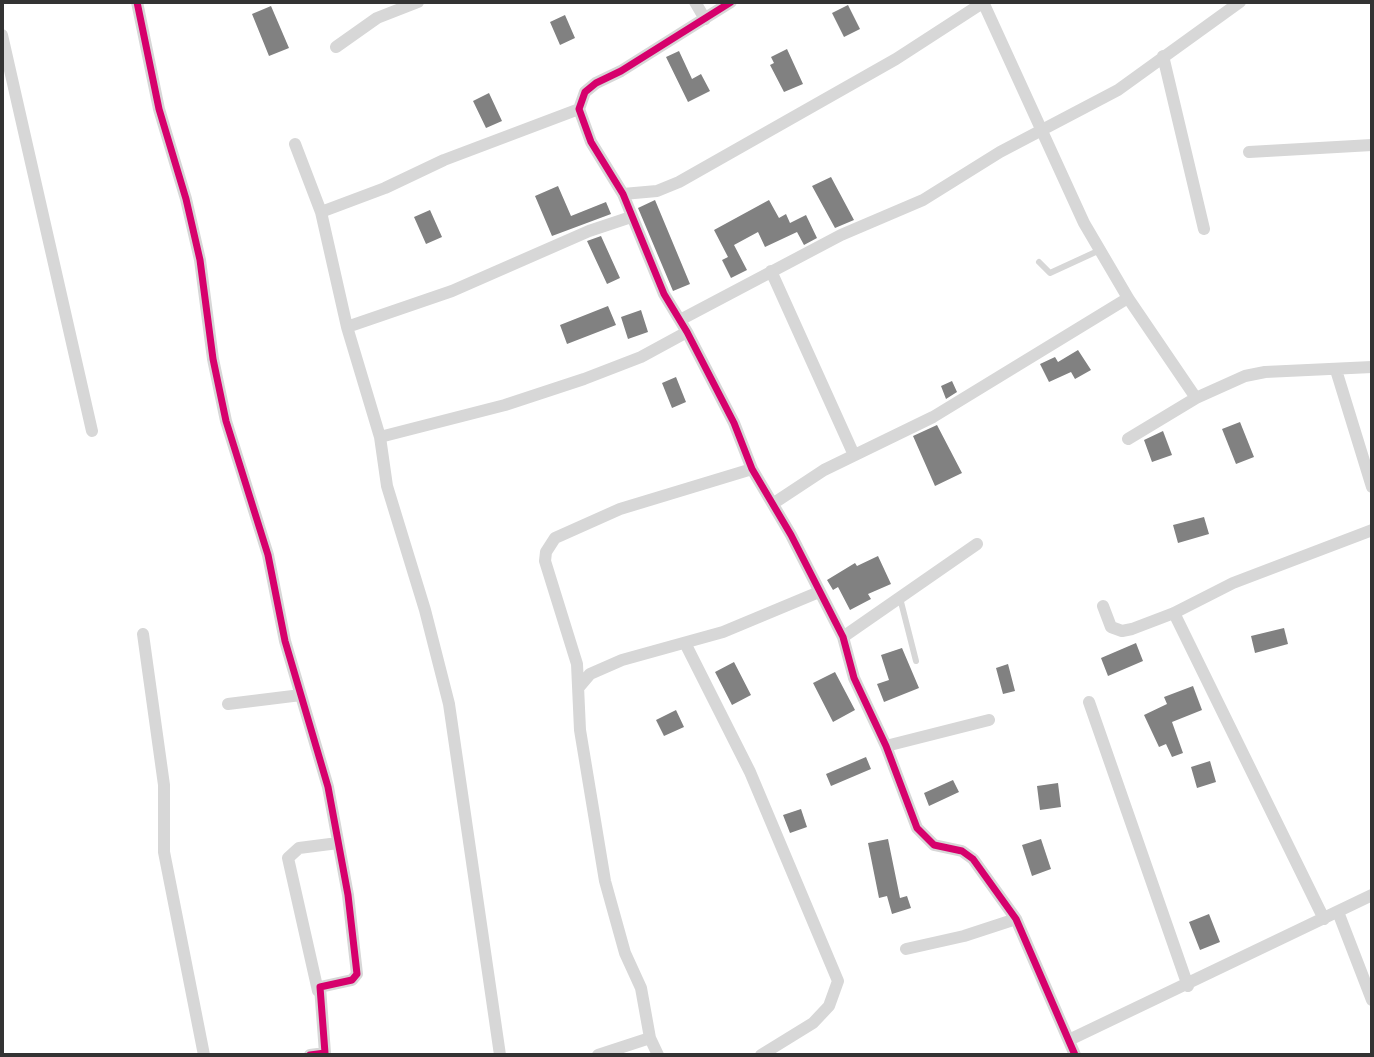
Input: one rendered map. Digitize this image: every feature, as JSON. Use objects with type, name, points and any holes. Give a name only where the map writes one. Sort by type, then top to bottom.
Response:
[{"type":"street","points":[[336,47],[377,18],[418,2]]},
{"type":"street","points":[[695,2],[705,19]]},
{"type":"street","points":[[730,2],[596,83],[585,92],[579,109],[592,142],[623,194],[651,268],[734,423],[752,469],[774,503],[843,637],[853,678],[886,746],[917,828],[934,845],[962,851],[973,859],[1016,919],[1075,1055]]},
{"type":"street","points":[[623,194],[657,191],[679,182],[895,59],[983,2],[1084,223],[1128,298],[1196,398]]},
{"type":"street","points":[[680,320],[771,271],[923,200],[1042,129],[1118,90],[1240,2]]},
{"type":"street","points":[[141,3],[157,97],[187,199],[200,260],[213,359],[226,421],[268,555],[285,641],[328,787],[338,843],[357,974],[352,980],[317,991]]},
{"type":"street","points":[[2,35],[92,431]]},
{"type":"street","points":[[1163,56],[1204,229]]},
{"type":"street","points":[[321,212],[385,188],[444,160],[579,109]]},
{"type":"street","points":[[295,144],[321,212],[346,327],[380,437],[387,486],[425,610],[449,704],[500,1055]]},
{"type":"street","points":[[1249,152],[1372,145]]},
{"type":"street","points":[[346,327],[452,291],[589,231],[631,217]]},
{"type":"street","points":[[771,271],[854,455]]},
{"type":"street","points":[[774,503],[807,480],[933,417],[1128,298]]},
{"type":"street","points":[[380,437],[505,405],[602,373],[687,332]]},
{"type":"street","points":[[1129,439],[1196,398],[1245,376],[1265,372],[1372,367]]},
{"type":"street","points":[[1336,370],[1372,487]]},
{"type":"street","points":[[658,1055],[650,1038],[641,988],[625,953],[605,881],[580,730],[576,664],[545,561],[548,544],[572,529],[620,509],[752,469]]},
{"type":"street","points":[[1103,606],[1111,627],[1122,631],[1174,612],[1233,583],[1372,530]]},
{"type":"street","points":[[843,637],[977,544]]},
{"type":"street","points":[[579,687],[590,674],[622,660],[723,632],[819,592]]},
{"type":"street","points":[[1174,612],[1324,919]]},
{"type":"street","points":[[143,634],[164,785],[164,852],[204,1055]]},
{"type":"street","points":[[685,643],[750,772],[838,981],[829,1006],[813,1023],[761,1055]]},
{"type":"street","points":[[228,704],[301,695]]},
{"type":"street","points":[[1089,702],[1188,986]]},
{"type":"street","points":[[886,746],[989,720]]},
{"type":"street","points":[[310,1055],[325,1054],[317,991],[288,858],[299,848],[338,843]]},
{"type":"street","points":[[1069,1040],[1188,986],[1372,895]]},
{"type":"street","points":[[1338,912],[1369,983],[1372,1000]]},
{"type":"street","points":[[906,949],[964,936],[1016,919]]},
{"type":"street","points":[[598,1055],[650,1038]]},
{"type":"lane","points":[[1039,262],[1050,273],[1100,250]]},
{"type":"lane","points":[[900,598],[916,661]]},
{"type":"building","points":[[848,5],[860,29],[844,37],[832,13]]},
{"type":"building","points":[[271,6],[289,48],[269,56],[252,14]]},
{"type":"building","points":[[565,15],[575,38],[560,45],[550,22]]},
{"type":"building","points":[[787,49],[803,84],[784,92],[770,65],[774,63],[771,57]]},
{"type":"building","points":[[679,51],[692,79],[701,74],[710,91],[688,102],[666,57]]},
{"type":"building","points":[[489,93],[502,121],[486,128],[473,101]]},
{"type":"building","points":[[831,177],[854,220],[835,228],[812,186]]},
{"type":"building","points":[[558,186],[571,216],[606,202],[611,214],[552,236],[535,196]]},
{"type":"building","points":[[655,200],[690,284],[673,291],[638,208]]},
{"type":"building","points":[[769,200],[779,218],[786,214],[790,223],[806,215],[817,238],[804,245],[797,232],[765,247],[758,232],[734,245],[747,270],[731,278],[722,260],[728,257],[714,230]]},
{"type":"building","points":[[430,210],[442,237],[426,244],[414,217]]},
{"type":"building","points":[[601,236],[620,278],[607,284],[587,241]]},
{"type":"building","points":[[608,306],[616,325],[567,344],[560,325]]},
{"type":"building","points":[[641,310],[648,332],[628,339],[621,317]]},
{"type":"building","points":[[1078,350],[1091,370],[1075,379],[1071,372],[1049,382],[1040,364],[1055,357],[1058,362]]},
{"type":"building","points":[[676,377],[686,402],[672,408],[662,383]]},
{"type":"building","points":[[952,381],[957,392],[946,399],[941,386]]},
{"type":"building","points":[[1240,422],[1254,457],[1236,464],[1222,429]]},
{"type":"building","points":[[937,425],[962,473],[935,486],[913,436]]},
{"type":"building","points":[[1163,431],[1172,455],[1152,462],[1144,440]]},
{"type":"building","points":[[1204,517],[1209,534],[1178,543],[1173,525]]},
{"type":"building","points":[[878,556],[891,584],[868,594],[871,599],[850,610],[838,587],[833,590],[827,580],[855,563],[857,566]]},
{"type":"building","points":[[1284,628],[1288,644],[1255,653],[1251,636]]},
{"type":"building","points":[[1136,643],[1143,661],[1108,676],[1101,658]]},
{"type":"building","points":[[902,648],[919,688],[884,702],[877,684],[889,680],[881,655]]},
{"type":"building","points":[[734,662],[751,695],[732,705],[715,672]]},
{"type":"building","points":[[1008,664],[1015,691],[1003,694],[996,668]]},
{"type":"building","points":[[835,672],[855,710],[833,722],[813,683]]},
{"type":"building","points":[[1193,686],[1202,710],[1172,722],[1183,753],[1172,757],[1166,744],[1159,747],[1144,715],[1167,704],[1164,697]]},
{"type":"building","points":[[676,710],[684,727],[664,736],[656,720]]},
{"type":"building","points":[[866,757],[871,769],[831,786],[826,774]]},
{"type":"building","points":[[1210,761],[1216,782],[1197,788],[1191,767]]},
{"type":"building","points":[[953,780],[959,792],[929,806],[924,793]]},
{"type":"building","points":[[1058,783],[1061,807],[1040,810],[1037,786]]},
{"type":"building","points":[[801,809],[807,827],[790,833],[783,815]]},
{"type":"building","points":[[888,839],[900,898],[907,896],[911,908],[892,914],[887,896],[879,898],[868,843]]},
{"type":"building","points":[[1041,839],[1051,869],[1032,876],[1022,845]]},
{"type":"building","points":[[1209,914],[1220,942],[1200,950],[1189,922]]},
{"type":"cycle path","points":[[137,2],[159,109],[186,199],[200,260],[213,359],[226,421],[268,555],[285,641],[328,787],[348,895],[357,974],[352,980],[320,987],[325,1053],[310,1055]]},
{"type":"cycle path","points":[[731,2],[621,71],[596,83],[585,92],[579,109],[591,142],[623,194],[664,294],[734,423],[752,469],[791,535],[843,637],[854,678],[886,746],[917,828],[934,845],[962,851],[973,859],[1016,919],[1075,1055]]}]
